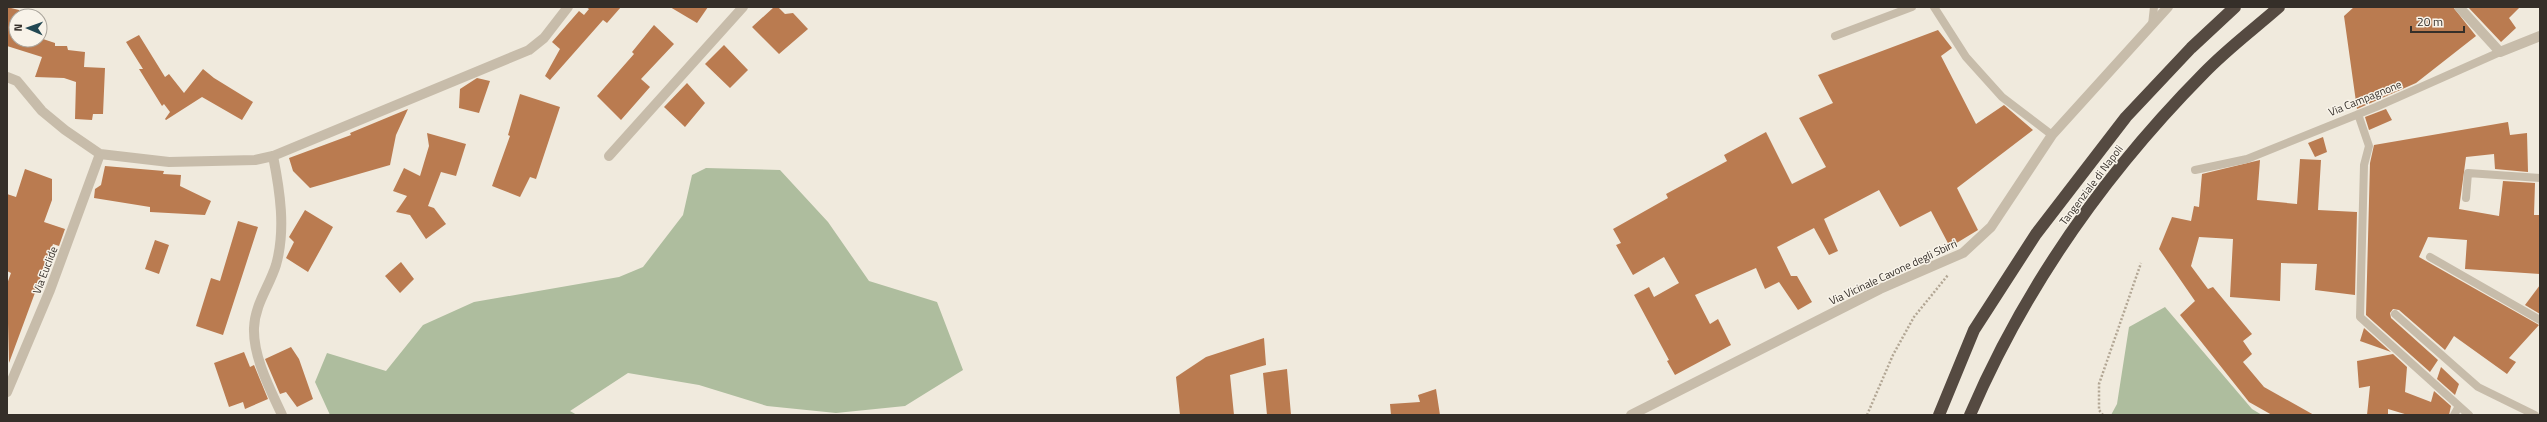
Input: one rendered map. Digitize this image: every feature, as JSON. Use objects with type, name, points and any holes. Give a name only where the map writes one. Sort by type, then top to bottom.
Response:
[{"type":"highway","name":"Tangenziale di Napoli","points":[[1939,415],[1974,330],[2036,234],[2126,117],[2191,48],[2235,7]]},
{"type":"highway","name":"Tangenziale di Napoli","points":[[1970,415],[1984,381],[2017,318],[2078,221],[2120,166],[2204,72],[2279,7]]},
{"type":"street","points":[[7,77],[17,81],[42,111],[65,130],[100,154],[169,162],[255,160],[273,156],[529,50],[544,38],[568,7]]},
{"type":"street","points":[[609,156],[744,7]]},
{"type":"street","name":"Via Vicinale Cavone degli Sbirri","points":[[1631,415],[1880,289],[1963,253],[1991,227],[2052,135],[2168,7]]},
{"type":"street","points":[[2459,7],[2500,52]]},
{"type":"street","name":"Via Campagnone","points":[[2500,52],[2540,36]]},
{"type":"street","name":"Via Euclide","points":[[7,392],[50,290],[100,154]]},
{"type":"street","points":[[273,156],[281,225],[280,246],[275,266],[256,312],[254,328],[255,344],[267,382],[282,415]]},
{"type":"lane","points":[[1835,36],[1912,7]]},
{"type":"lane","points":[[1934,7],[1957,45],[2002,97],[2052,135]]},
{"type":"lane","points":[[2152,25],[2154,7]]},
{"type":"lane","name":"Via Campagnone","points":[[2195,170],[2247,159],[2358,114],[2500,52]]},
{"type":"lane","points":[[2358,114],[2369,146],[2364,165],[2360,317],[2469,415]]},
{"type":"lane","points":[[2466,198],[2468,173],[2540,178]]},
{"type":"lane","points":[[2430,257],[2540,320]]},
{"type":"lane","points":[[2395,314],[2478,387],[2535,415]]},
{"type":"lane","points":[[2454,415],[2459,406]]},
{"type":"path","points":[[1867,415],[1893,355],[1914,317],[1932,297],[1963,253]]},
{"type":"path","points":[[2102,415],[2099,410],[2099,384],[2141,263]]},
{"type":"green space","points":[[706,168],[780,170],[828,222],[869,281],[937,302],[963,370],[905,406],[836,413],[767,406],[699,385],[628,373],[570,411],[577,415],[330,415],[315,382],[327,353],[386,371],[423,325],[474,302],[619,277],[643,267],[683,215],[692,175]]},
{"type":"green space","points":[[2165,307],[2252,409],[2262,415],[2111,415],[2117,404],[2129,327]]},
{"type":"building","points":[[7,7],[11,8],[8,8],[7,46]]},
{"type":"building","points":[[586,7],[621,7],[607,23],[603,20],[550,80],[545,76],[560,49],[552,42],[579,11],[584,15],[589,9]]},
{"type":"building","points":[[670,7],[708,7],[697,23]]},
{"type":"building","points":[[774,7],[778,7],[785,14],[793,13],[808,29],[779,54],[752,27]]},
{"type":"building","points":[[2354,7],[2453,7],[2476,36],[2416,83],[2357,109],[2344,16]]},
{"type":"building","points":[[2468,7],[2520,7],[2509,18],[2516,28],[2501,42]]},
{"type":"building","points":[[654,25],[674,44],[641,79],[650,87],[621,120],[597,96],[634,54],[632,52]]},
{"type":"building","points":[[1938,30],[1952,48],[1941,56],[1976,124],[2004,105],[2033,130],[1957,188],[1978,230],[1950,247],[1931,211],[1900,227],[1879,190],[1824,219],[1838,251],[1829,255],[1814,228],[1777,247],[1791,276],[1797,276],[1812,302],[1798,310],[1779,282],[1765,289],[1756,268],[1695,295],[1710,324],[1718,319],[1731,345],[1675,375],[1667,361],[1669,360],[1634,295],[1649,287],[1654,297],[1679,283],[1664,257],[1633,275],[1616,245],[1621,243],[1613,229],[1668,198],[1666,194],[1727,161],[1724,155],[1766,132],[1792,184],[1826,167],[1799,118],[1833,103],[1818,75]]},
{"type":"building","points":[[139,35],[165,77],[169,74],[184,93],[203,69],[214,78],[253,102],[242,120],[202,97],[166,120],[165,119],[170,112],[164,104],[162,106],[139,69],[143,69],[126,42]]},
{"type":"building","points":[[48,41],[55,43],[55,46],[67,46],[68,50],[85,52],[84,67],[105,68],[103,114],[93,114],[92,120],[75,119],[76,82],[64,78],[35,77],[42,57],[13,48],[48,48]]},
{"type":"building","points":[[724,45],[748,70],[730,88],[705,64]]},
{"type":"building","points":[[477,78],[490,81],[479,113],[459,108],[460,89]]},
{"type":"building","points":[[687,83],[705,103],[685,127],[664,107]]},
{"type":"building","points":[[520,94],[560,107],[536,179],[530,177],[520,197],[492,186],[510,136],[508,135]]},
{"type":"building","points":[[408,109],[396,135],[390,165],[310,188],[293,171],[289,158],[351,135],[350,133]]},
{"type":"building","points":[[2386,109],[2392,120],[2369,130],[2365,117]]},
{"type":"building","points":[[2508,122],[2510,135],[2527,133],[2528,172],[2495,169],[2494,154],[2466,157],[2459,209],[2499,216],[2503,181],[2535,183],[2534,215],[2540,215],[2540,274],[2465,269],[2467,240],[2428,237],[2419,257],[2539,325],[2509,358],[2516,362],[2507,374],[2454,336],[2445,350],[2399,310],[2393,309],[2390,313],[2391,318],[2438,360],[2430,372],[2366,315],[2370,163],[2374,145]]},
{"type":"building","points":[[427,133],[466,144],[456,176],[441,172],[428,206],[434,208],[446,224],[426,239],[410,215],[396,212],[407,196],[393,191],[404,168],[420,176],[429,146]]},
{"type":"building","points":[[2323,137],[2327,152],[2315,157],[2308,143]]},
{"type":"building","points":[[2300,159],[2321,160],[2318,210],[2357,212],[2355,295],[2315,290],[2317,264],[2281,263],[2280,301],[2230,297],[2233,239],[2199,237],[2191,266],[2208,289],[2213,287],[2252,334],[2243,341],[2252,354],[2243,362],[2264,387],[2314,415],[2272,415],[2249,402],[2180,315],[2195,301],[2159,249],[2172,217],[2191,221],[2194,206],[2199,207],[2202,174],[2260,160],[2257,200],[2297,204]]},
{"type":"building","points":[[105,166],[164,171],[163,174],[181,175],[180,186],[211,201],[205,215],[150,212],[150,207],[94,198],[95,189],[101,185]]},
{"type":"building","points":[[25,169],[52,179],[52,200],[44,222],[65,229],[59,246],[53,244],[9,363],[7,284],[11,273],[7,271],[7,194],[16,197]]},
{"type":"building","points":[[305,210],[333,227],[308,272],[286,258],[294,242],[289,237]]},
{"type":"building","points":[[238,221],[258,227],[223,335],[196,326],[211,278],[220,281]]},
{"type":"building","points":[[155,240],[169,245],[159,274],[145,269]]},
{"type":"building","points":[[401,262],[414,279],[400,293],[385,276]]},
{"type":"building","points":[[2540,285],[2540,314],[2525,305]]},
{"type":"building","points":[[2364,328],[2391,352],[2360,341]]},
{"type":"building","points":[[1264,338],[1266,365],[1230,375],[1234,415],[1180,415],[1176,377],[1206,357]]},
{"type":"building","points":[[291,347],[299,359],[313,399],[297,407],[286,392],[280,394],[265,359]]},
{"type":"building","points":[[244,352],[250,367],[254,365],[268,399],[245,409],[243,402],[229,407],[214,363]]},
{"type":"building","points":[[2393,354],[2407,367],[2405,392],[2431,402],[2434,391],[2451,406],[2449,415],[2408,415],[2388,409],[2388,415],[2367,415],[2370,386],[2359,388],[2357,361]]},
{"type":"building","points":[[2441,367],[2459,384],[2455,395],[2437,379]]},
{"type":"building","points":[[1287,369],[1291,415],[1267,415],[1263,373]]},
{"type":"building","points":[[1436,389],[1440,415],[1391,415],[1390,404],[1420,402],[1418,395]]}]
